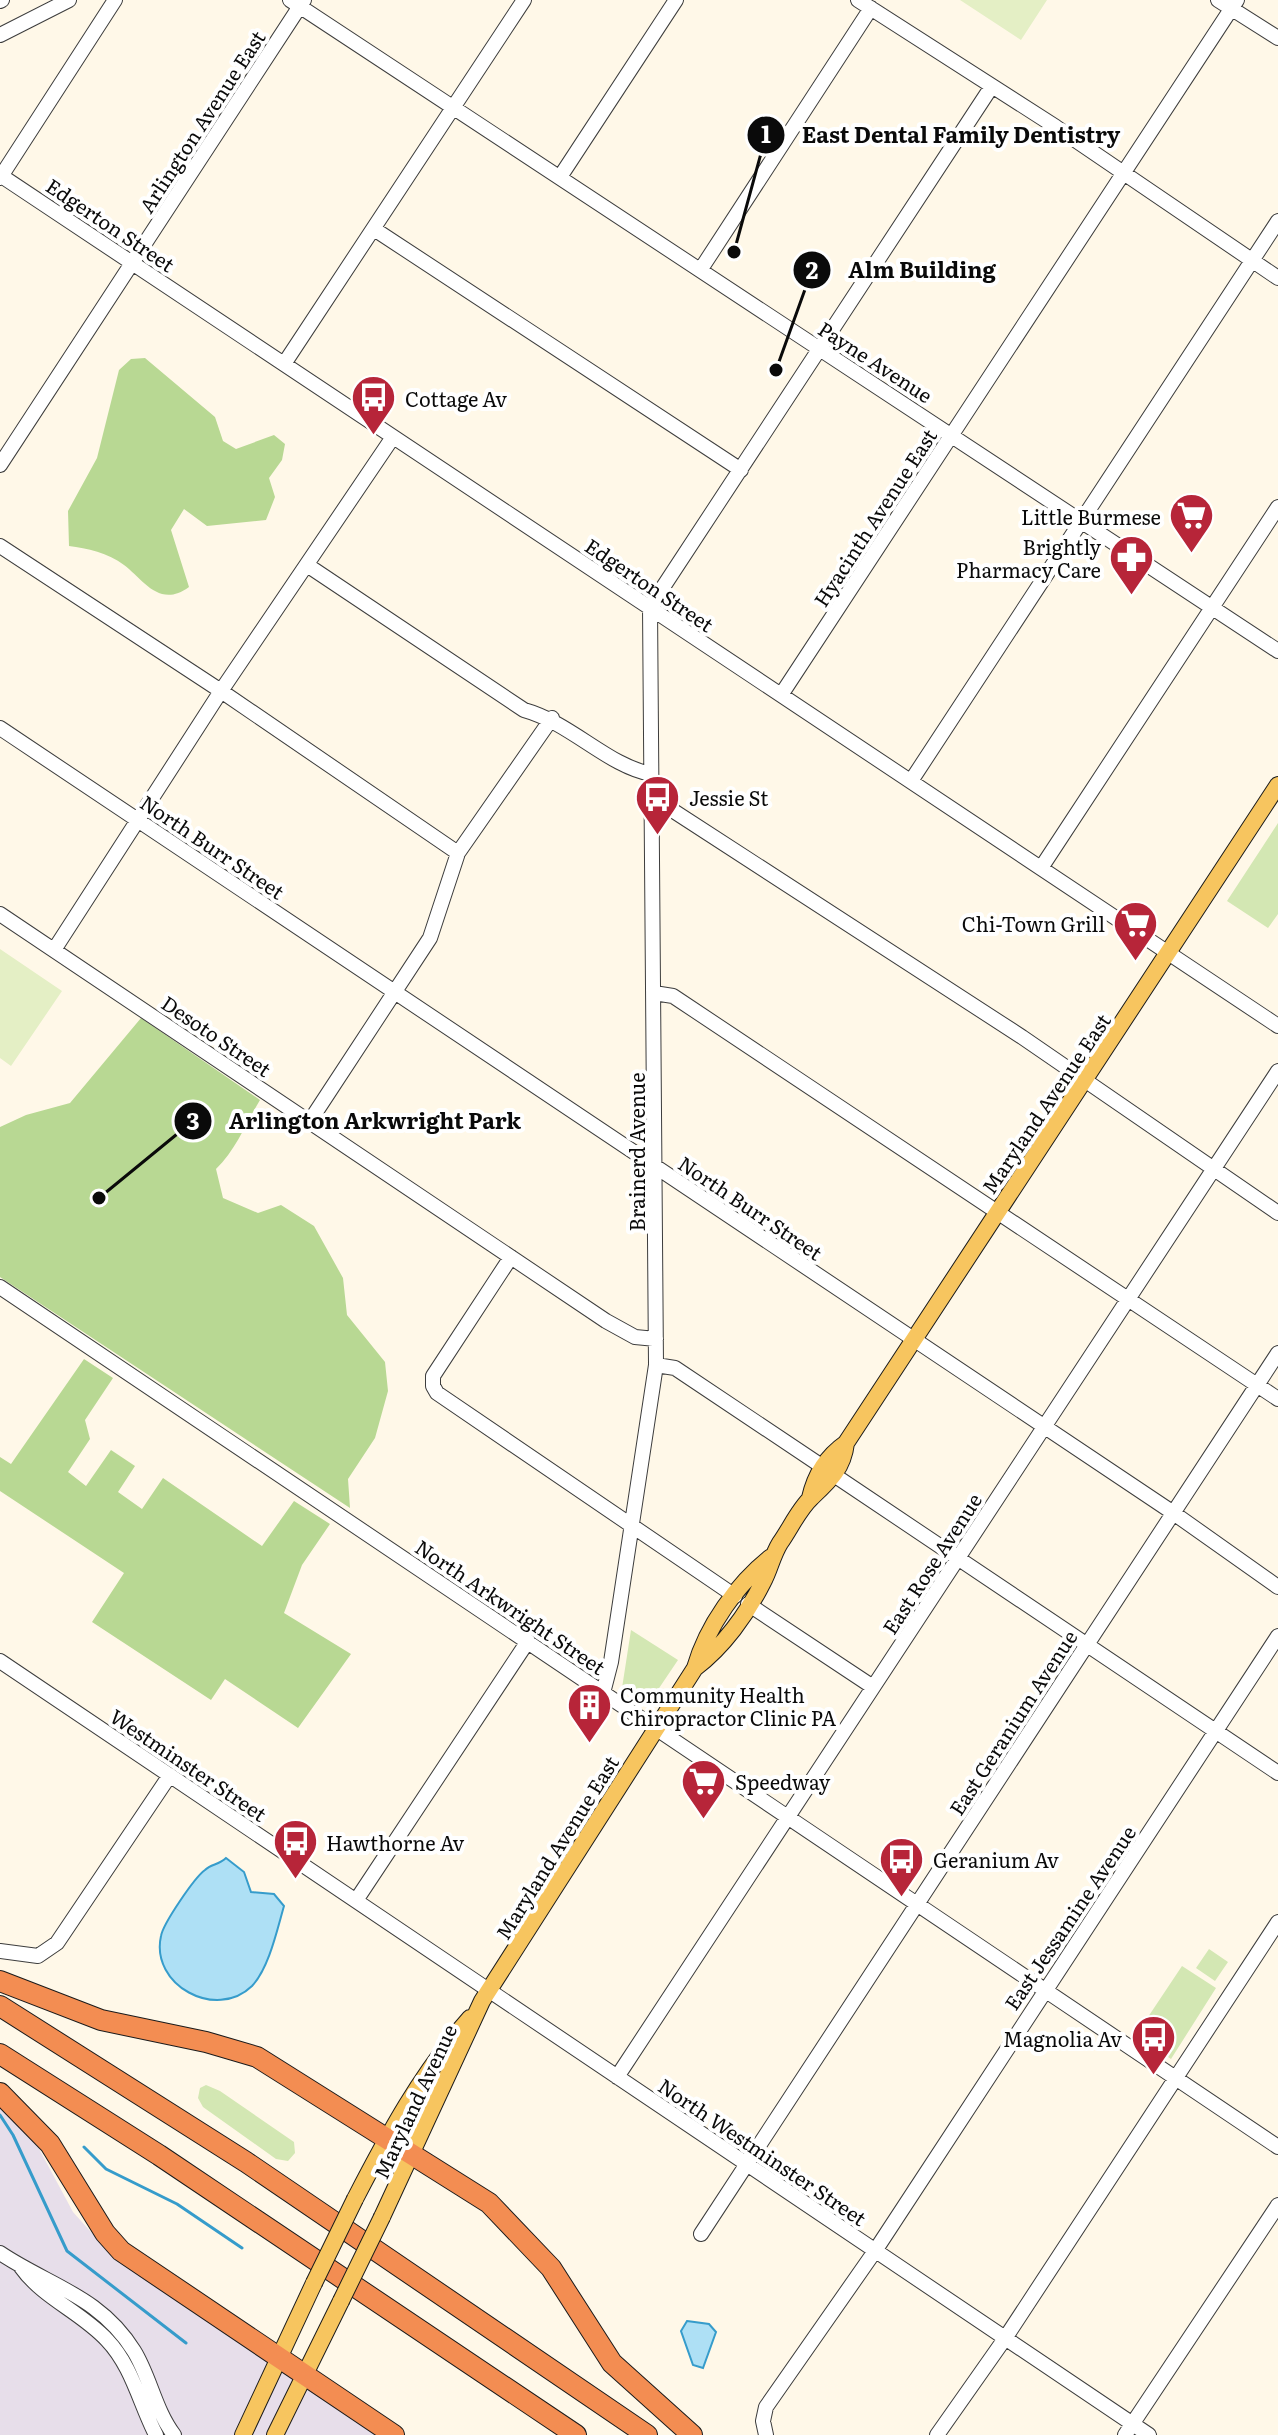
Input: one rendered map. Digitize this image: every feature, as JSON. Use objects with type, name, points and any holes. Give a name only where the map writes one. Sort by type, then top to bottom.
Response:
[{"type":"highway","points":[[0,1981],[101,2020],[195,2039],[257,2057],[411,2157],[489,2203],[551,2268],[612,2363],[692,2435]]},
{"type":"highway","points":[[0,2006],[246,2162],[647,2435]]},
{"type":"highway","points":[[0,2054],[159,2155],[576,2435]]},
{"type":"highway","points":[[0,2093],[50,2144],[105,2233],[121,2251],[394,2435]]},
{"type":"main road","name":"Maryland Avenue East","points":[[479,2008],[695,1668],[717,1652],[742,1600],[764,1581],[771,1557],[810,1498],[825,1488],[829,1471],[844,1460],[846,1443],[1278,785]]},
{"type":"main road","name":"Maryland Avenue","points":[[243,2435],[385,2140],[443,2048],[479,2008]]},
{"type":"main road","name":"Maryland Avenue","points":[[275,2435],[411,2157],[479,2008]]},
{"type":"street","points":[[0,35],[69,0]]},
{"type":"street","points":[[0,176],[115,0]]},
{"type":"street","points":[[284,364],[524,0]]},
{"type":"street","points":[[560,177],[676,0]]},
{"type":"street","points":[[1218,0],[1234,4],[1278,38]]},
{"type":"street","name":"Payne Avenue","points":[[298,2],[1278,651]]},
{"type":"street","name":"Arlington Avenue East","points":[[0,465],[133,263],[298,2]]},
{"type":"street","points":[[701,269],[865,4],[1123,172],[1278,278]]},
{"type":"street","name":"Hyacinth Avenue East","points":[[781,695],[1234,4]]},
{"type":"street","points":[[650,607],[992,86]]},
{"type":"street","name":"Edgerton Street","points":[[0,176],[1278,1026]]},
{"type":"street","points":[[911,781],[1278,221]]},
{"type":"street","points":[[374,229],[741,470]]},
{"type":"street","points":[[54,950],[221,691],[393,437]]},
{"type":"street","points":[[1041,868],[1278,507]]},
{"type":"street","points":[[0,546],[221,691],[458,853]]},
{"type":"street","points":[[307,565],[524,710],[552,718],[633,769],[651,774]]},
{"type":"street","name":"Brainerd Avenue","points":[[603,1693],[656,1365],[657,1167],[650,607]]},
{"type":"street","points":[[310,1121],[430,938],[458,853],[552,718]]},
{"type":"street","name":"North Burr Street","points":[[0,728],[1172,1512],[1278,1587]]},
{"type":"street","points":[[651,805],[672,810],[1085,1080],[1278,1213]]},
{"type":"street","name":"Desoto Street","points":[[0,914],[622,1331],[656,1339]]},
{"type":"street","points":[[654,993],[673,996],[1278,1399]]},
{"type":"street","name":"East Rose Avenue","points":[[617,2077],[1278,1071]]},
{"type":"street","points":[[511,1257],[433,1376],[437,1393],[632,1528],[873,1687]]},
{"type":"street","name":"North Arkwright Street","points":[[0,1287],[1278,2147]]},
{"type":"street","name":"East Geranium Avenue","points":[[701,2234],[1278,1353]]},
{"type":"street","points":[[656,1365],[675,1368],[1278,1773]]},
{"type":"street","name":"East Jessamine Avenue","points":[[765,2428],[766,2407],[875,2251],[1278,1636]]},
{"type":"street","points":[[357,1899],[528,1641]]},
{"type":"street","name":"Westminster Street","points":[[0,1661],[357,1899]]},
{"type":"street","points":[[0,1951],[38,1956],[57,1943],[170,1775]]},
{"type":"street","name":"North Westminster Street","points":[[357,1899],[1006,2337],[1129,2430],[1149,2435]]},
{"type":"street","points":[[937,2435],[1006,2337],[1278,1922]]},
{"type":"street","points":[[1129,2430],[1278,2205]]},
{"type":"street","points":[[0,2253],[103,2313],[120,2331],[141,2381],[174,2435]]},
{"type":"street","points":[[141,2381],[146,2415],[156,2435]]},
{"type":"shaded area","points":[[0,2088],[37,2145],[73,2212],[99,2241],[378,2435],[0,2435]]},
{"type":"green space","points":[[960,0],[1047,0],[1021,40]]},
{"type":"green space","points":[[145,358],[215,417],[223,441],[236,449],[274,435],[285,444],[282,460],[269,478],[275,497],[266,520],[207,526],[184,509],[171,530],[189,587],[169,595],[152,590],[111,557],[69,546],[68,511],[97,458],[119,370],[131,359]]},
{"type":"green space","points":[[1278,823],[1278,914],[1268,928],[1227,901]]},
{"type":"green space","points":[[0,949],[62,991],[11,1066],[0,1058]]},
{"type":"green space","points":[[141,1018],[260,1100],[235,1145],[216,1169],[223,1198],[258,1213],[281,1205],[314,1226],[343,1278],[347,1315],[385,1362],[388,1391],[375,1438],[348,1479],[350,1508],[0,1277],[0,1127],[26,1115],[70,1103]]},
{"type":"green space","points":[[84,1359],[113,1378],[85,1420],[90,1439],[68,1472],[86,1486],[111,1450],[135,1466],[118,1492],[142,1509],[163,1478],[262,1546],[294,1501],[330,1524],[302,1565],[284,1613],[351,1654],[298,1728],[225,1679],[211,1700],[92,1622],[124,1573],[0,1491],[0,1457],[11,1464]]},
{"type":"green space","points":[[631,1630],[678,1660],[647,1706],[622,1688]]},
{"type":"green space","points":[[1209,1949],[1228,1962],[1215,1981],[1196,1968]]},
{"type":"green space","points":[[1182,1966],[1216,1988],[1171,2059],[1136,2035]]},
{"type":"green space","points":[[206,2085],[220,2091],[294,2142],[295,2153],[288,2161],[276,2159],[203,2107],[198,2098],[200,2088]]},
{"type":"water","points":[[226,1858],[244,1872],[251,1892],[274,1894],[284,1906],[268,1959],[258,1978],[237,1996],[221,2000],[204,1998],[175,1983],[160,1954],[161,1936],[173,1912],[200,1875]]},
{"type":"water","points":[[687,2321],[709,2324],[716,2332],[703,2368],[693,2365],[681,2331]]},
{"type":"waterway","points":[[0,2115],[13,2135],[67,2251],[186,2343]]},
{"type":"waterway","points":[[84,2147],[106,2169],[177,2204],[242,2248]]},
{"type":"place","name":"East Dental Family Dentistry","points":[[734,252]]},
{"type":"place","name":"Alm Building","points":[[776,370]]},
{"type":"place","name":"Cottage Av","points":[[374,437]]},
{"type":"place","name":"Little Burmese","points":[[1192,555]]},
{"type":"place","name":"Brightly Pharmacy Care","points":[[1132,596]]},
{"type":"place","name":"Jessie St","points":[[658,836]]},
{"type":"place","name":"Chi-Town Grill","points":[[1136,962]]},
{"type":"place","name":"Arlington Arkwright Park","points":[[99,1198]]},
{"type":"place","name":"Community Health Chiropractor Clinic PA","points":[[589,1744]]},
{"type":"place","name":"Speedway","points":[[704,1820]]},
{"type":"place","name":"Hawthorne Av","points":[[295,1881]]},
{"type":"place","name":"Geranium Av","points":[[902,1898]]},
{"type":"place","name":"Magnolia Av","points":[[1153,2077]]}]
